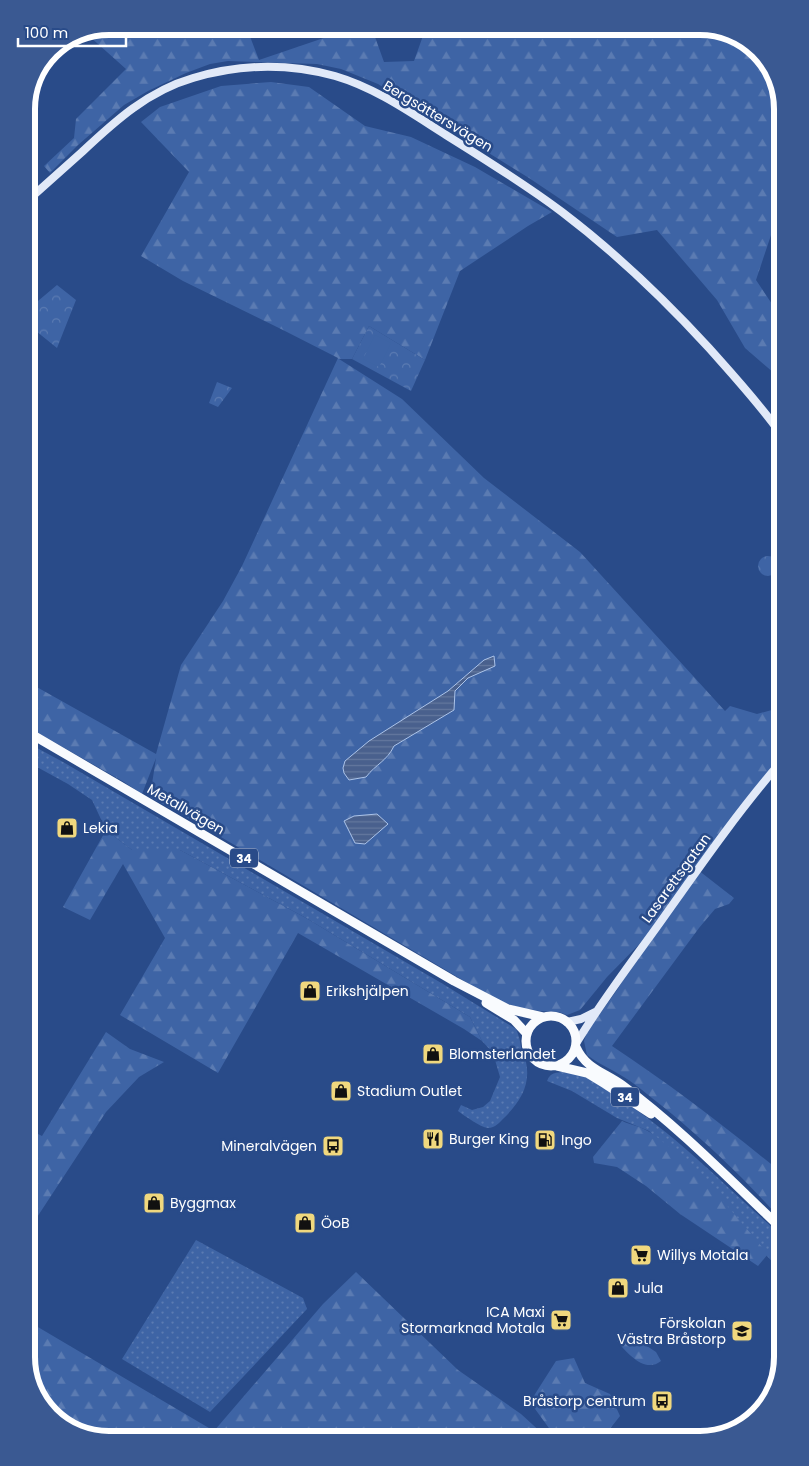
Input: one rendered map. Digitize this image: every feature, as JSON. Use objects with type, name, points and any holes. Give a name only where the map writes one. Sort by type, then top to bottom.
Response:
[{"type":"main road","name":"Metallvägen","points":[[35,737],[454,981],[508,1009],[543,1017]]},
{"type":"main road","name":"Metallvägen","points":[[454,981],[514,1020],[527,1034]]},
{"type":"main road","name":"34","points":[[543,1017],[556,1016],[567,1022],[575,1033],[580,1056],[587,1063],[632,1092],[650,1107],[774,1221]]},
{"type":"main road","points":[[527,1034],[533,1024],[543,1017]]},
{"type":"main road","name":"34","points":[[527,1034],[527,1048],[534,1060],[546,1066],[579,1070],[596,1078],[686,1139]]},
{"type":"main road","points":[[558,1066],[570,1059],[576,1044]]},
{"type":"street","name":"Bergsättersvägen","points":[[35,194],[139,103],[178,83],[219,71],[254,67],[293,68],[337,76],[381,96],[498,167],[586,231],[634,272],[674,310],[752,395],[774,425]]},
{"type":"street","name":"Lasarettsgatan","points":[[576,1044],[596,1010],[711,850],[774,770]]},
{"type":"street","name":"Lasarettsgatan","points":[[567,1022],[581,1019],[596,1010]]},
{"type":"green space","points":[[109,35],[249,35],[259,60],[333,35],[374,35],[384,62],[414,61],[423,35],[705,35],[715,36],[737,45],[759,64],[773,94],[774,227],[756,280],[774,307],[774,373],[745,348],[717,300],[657,230],[617,237],[529,178],[378,84],[341,69],[317,64],[228,61],[210,64],[148,91],[124,105],[78,145],[50,173],[44,166],[74,138],[76,119],[126,69],[91,38]]},
{"type":"green space","points":[[271,82],[309,87],[365,126],[411,137],[475,167],[552,212],[460,271],[425,360],[369,326],[352,359],[339,359],[402,399],[484,478],[580,552],[725,711],[730,706],[757,714],[774,709],[774,771],[698,870],[734,898],[729,904],[715,909],[699,928],[612,1046],[699,1107],[774,1167],[774,1212],[729,1165],[672,1114],[630,1081],[587,1055],[584,1041],[587,1032],[617,990],[655,928],[607,977],[580,1010],[567,1015],[559,1012],[520,1008],[500,1001],[471,985],[150,797],[156,758],[142,794],[35,731],[35,686],[156,754],[181,665],[223,601],[242,566],[338,358],[183,281],[141,256],[189,172],[141,122],[160,107],[221,86]]},
{"type":"green space","points":[[57,285],[76,300],[57,348],[35,330],[35,303]]},
{"type":"green space","points":[[369,326],[425,360],[411,391],[352,359]]},
{"type":"green space","points":[[375,335],[391,343],[379,367],[363,359]]},
{"type":"green space","points":[[217,382],[232,388],[218,407],[209,403]]},
{"type":"green space","points":[[764,557],[774,558],[774,574],[768,576],[764,575],[759,570],[759,562]]},
{"type":"green space","points":[[35,747],[443,984],[516,1029],[526,1060],[527,1078],[523,1093],[515,1106],[497,1124],[488,1128],[477,1124],[458,1111],[461,1105],[472,1110],[483,1107],[490,1101],[500,1077],[493,1053],[482,1041],[470,1017],[306,918],[180,850],[132,850],[106,830],[92,800],[35,766]]},
{"type":"green space","points":[[106,830],[132,850],[180,850],[306,918],[470,1017],[482,1041],[298,933],[218,1073],[120,1015],[165,938],[123,864],[90,920],[63,907]]},
{"type":"green space","points":[[106,1032],[130,1049],[164,1062],[139,1077],[106,1112],[35,1220],[35,1132],[42,1136]]},
{"type":"green space","points":[[552,1074],[578,1074],[599,1084],[662,1129],[703,1164],[774,1229],[774,1264],[649,1131],[617,1118],[572,1091],[547,1081]]},
{"type":"green space","points":[[622,1121],[648,1131],[667,1145],[713,1189],[768,1254],[758,1266],[680,1214],[646,1186],[617,1167],[594,1163],[593,1157]]},
{"type":"green space","points":[[196,1240],[303,1298],[307,1309],[210,1412],[122,1359]]},
{"type":"green space","points":[[356,1272],[458,1370],[521,1414],[540,1431],[214,1431],[323,1304]]},
{"type":"green space","points":[[35,1325],[214,1431],[94,1430],[64,1416],[50,1402],[36,1372]]},
{"type":"green space","points":[[624,1331],[656,1352],[661,1361],[649,1365],[643,1364],[631,1356],[617,1341]]},
{"type":"green space","points":[[574,1358],[585,1383],[610,1394],[620,1416],[608,1431],[551,1431],[530,1402],[556,1361]]},
{"type":"shaded area","points":[[494,656],[495,666],[468,678],[455,691],[454,710],[394,746],[388,755],[366,777],[349,780],[344,773],[345,761],[369,741],[448,691],[484,660]]},
{"type":"shaded area","points":[[377,814],[388,824],[365,844],[355,843],[344,821],[354,816]]},
{"type":"place","name":"Lekia","points":[[67,828]]},
{"type":"place","name":"Erikshjälpen","points":[[310,991]]},
{"type":"place","name":"Blomsterlandet","points":[[433,1054]]},
{"type":"place","name":"Stadium Outlet","points":[[341,1091]]},
{"type":"place","name":"Burger King","points":[[433,1139]]},
{"type":"place","name":"Ingo","points":[[545,1140]]},
{"type":"place","name":"Mineralvägen","points":[[333,1146]]},
{"type":"place","name":"Byggmax","points":[[154,1203]]},
{"type":"place","name":"ÖoB","points":[[305,1223]]},
{"type":"place","name":"Willys Motala","points":[[641,1255]]},
{"type":"place","name":"Jula","points":[[618,1288]]},
{"type":"place","name":"ICA Maxi Stormarknad Motala","points":[[561,1320]]},
{"type":"place","name":"Förskolan Västra Bråstorp","points":[[742,1331]]},
{"type":"place","name":"Bråstorp centrum","points":[[662,1401]]}]
